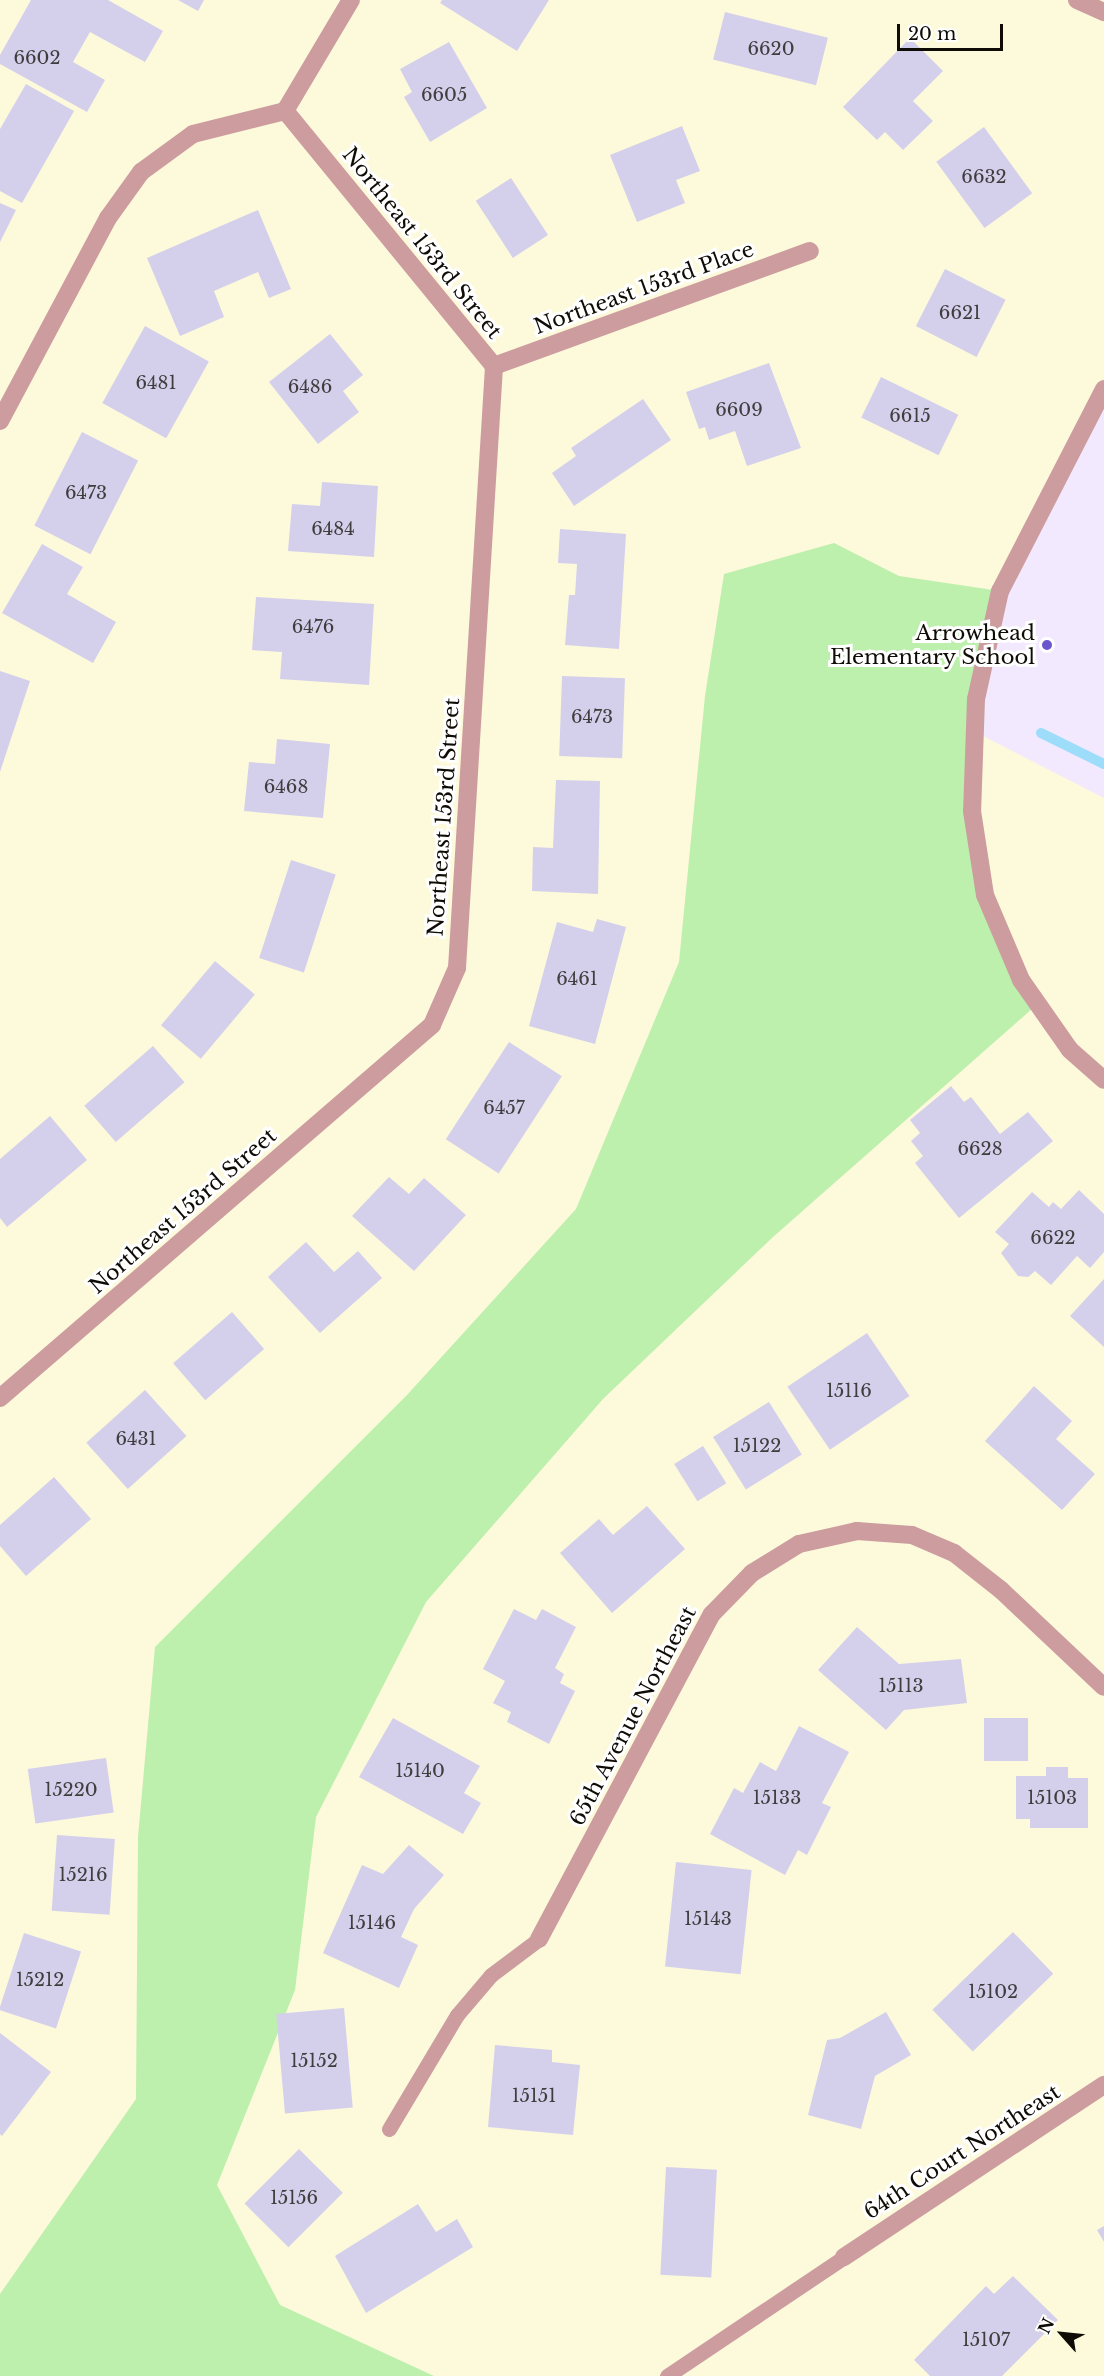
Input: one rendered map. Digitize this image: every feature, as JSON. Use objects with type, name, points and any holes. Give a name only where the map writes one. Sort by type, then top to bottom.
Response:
[{"type":"street","points":[[0,421],[108,219],[141,172],[193,134],[285,111],[351,0]]},
{"type":"street","points":[[1077,0],[1104,12]]},
{"type":"street","name":"Northeast 153rd Street","points":[[0,1398],[432,1025],[457,968],[494,366],[285,111]]},
{"type":"street","name":"Northeast 153rd Place","points":[[494,366],[810,251]]},
{"type":"street","points":[[1104,389],[1000,591],[976,699],[972,811],[985,895],[1021,980],[1070,1050],[1104,1080]]},
{"type":"street","name":"65th Avenue Northeast","points":[[539,1939],[712,1614],[752,1573],[799,1544],[856,1531],[912,1534],[954,1553],[1001,1590],[1104,1687]]},
{"type":"street","name":"64th Court Northeast","points":[[844,2257],[1104,2085]]},
{"type":"lane","points":[[388,2129],[457,2015],[491,1974],[539,1939]]},
{"type":"lane","points":[[667,2376],[844,2257]]},
{"type":"shaded area","name":"Arrowhead Elementary School","points":[[1104,389],[1104,798],[975,732],[1003,591]]},
{"type":"green space","points":[[834,543],[899,576],[1000,591],[976,699],[972,811],[985,895],[1041,1001],[773,1237],[603,1399],[426,1602],[316,1817],[295,1990],[217,2185],[280,2305],[434,2376],[0,2376],[0,2294],[136,2099],[138,1837],[155,1647],[407,1395],[576,1209],[679,962],[705,696],[724,574]]},
{"type":"building","points":[[31,0],[108,0],[163,31],[145,62],[90,32],[73,62],[105,80],[87,112],[0,64],[0,55]]},
{"type":"building","points":[[178,0],[204,0],[198,11]]},
{"type":"building","points":[[442,0],[549,0],[517,51],[440,3]]},
{"type":"building","points":[[725,12],[828,38],[816,85],[713,60]]},
{"type":"building","points":[[910,38],[943,71],[913,101],[933,121],[903,150],[885,132],[877,140],[843,107]]},
{"type":"building","points":[[449,42],[487,108],[430,142],[404,97],[412,92],[400,69]]},
{"type":"building","points":[[26,84],[74,111],[22,203],[0,191],[0,129]]},
{"type":"building","points":[[682,126],[700,171],[676,180],[685,203],[637,222],[610,155]]},
{"type":"building","points":[[984,127],[1032,193],[984,228],[936,162]]},
{"type":"building","points":[[511,178],[548,235],[513,258],[476,201]]},
{"type":"building","points":[[0,203],[16,210],[0,242]]},
{"type":"building","points":[[258,210],[291,289],[269,298],[258,272],[214,291],[224,317],[180,336],[147,258]]},
{"type":"building","points":[[945,269],[1006,300],[977,357],[916,326]]},
{"type":"building","points":[[145,326],[209,361],[166,438],[102,403]]},
{"type":"building","points":[[330,334],[363,375],[343,391],[359,412],[318,444],[269,382]]},
{"type":"building","points":[[769,363],[801,448],[747,466],[735,431],[709,440],[705,427],[699,429],[686,392]]},
{"type":"building","points":[[881,377],[958,415],[939,455],[861,417]]},
{"type":"building","points":[[643,399],[671,440],[574,506],[552,473],[576,456],[571,448]]},
{"type":"building","points":[[82,432],[138,461],[90,554],[34,526]]},
{"type":"building","points":[[322,482],[378,486],[374,557],[288,551],[292,504],[320,506]]},
{"type":"building","points":[[560,529],[626,534],[619,649],[565,645],[569,595],[575,595],[577,564],[558,563]]},
{"type":"building","points":[[42,544],[83,567],[67,594],[116,622],[93,663],[2,613]]},
{"type":"building","points":[[256,597],[374,604],[369,685],[280,679],[282,652],[252,650]]},
{"type":"building","points":[[0,671],[30,681],[0,772]]},
{"type":"building","points":[[562,676],[625,678],[622,758],[559,756]]},
{"type":"building","points":[[277,739],[330,744],[323,818],[244,811],[249,762],[275,764]]},
{"type":"building","points":[[556,780],[600,781],[598,894],[532,891],[533,847],[553,848]]},
{"type":"building","points":[[291,860],[336,875],[304,972],[259,958]]},
{"type":"building","points":[[597,919],[626,927],[595,1044],[529,1026],[557,922],[593,932]]},
{"type":"building","points":[[215,961],[255,994],[201,1059],[161,1025]]},
{"type":"building","points":[[509,1042],[562,1076],[499,1174],[446,1139]]},
{"type":"building","points":[[153,1046],[184,1082],[116,1142],[84,1106]]},
{"type":"building","points":[[951,1086],[964,1102],[971,1097],[1000,1134],[1028,1112],[1053,1141],[959,1218],[915,1163],[923,1156],[911,1141],[920,1133],[910,1120]]},
{"type":"building","points":[[50,1116],[87,1160],[7,1227],[0,1218],[0,1159]]},
{"type":"building","points":[[389,1177],[409,1194],[424,1178],[466,1215],[414,1271],[352,1216]]},
{"type":"building","points":[[1079,1190],[1104,1214],[1104,1252],[1090,1268],[1077,1256],[1051,1285],[1035,1271],[1028,1277],[1018,1276],[1001,1253],[1009,1244],[995,1232],[1032,1192],[1049,1207],[1053,1202],[1061,1209]]},
{"type":"building","points":[[306,1242],[334,1272],[358,1251],[382,1278],[320,1333],[268,1277]]},
{"type":"building","points":[[1104,1279],[1104,1347],[1070,1316]]},
{"type":"building","points":[[232,1312],[264,1349],[205,1400],[173,1363]]},
{"type":"building","points":[[867,1333],[909,1396],[830,1450],[787,1387]]},
{"type":"building","points":[[1034,1386],[1072,1421],[1056,1439],[1095,1474],[1062,1510],[985,1441]]},
{"type":"building","points":[[145,1390],[186,1436],[128,1489],[86,1443]]},
{"type":"building","points":[[769,1402],[802,1455],[746,1490],[713,1437]]},
{"type":"building","points":[[703,1446],[726,1483],[697,1501],[674,1464]]},
{"type":"building","points":[[54,1477],[91,1519],[26,1576],[0,1546],[0,1525]]},
{"type":"building","points":[[647,1506],[685,1549],[612,1613],[560,1553],[599,1519],[613,1535]]},
{"type":"building","points":[[514,1609],[536,1620],[542,1609],[576,1627],[555,1668],[564,1674],[560,1683],[575,1691],[549,1744],[507,1722],[511,1712],[493,1703],[505,1681],[483,1669]]},
{"type":"building","points":[[857,1627],[899,1664],[961,1659],[967,1703],[904,1710],[886,1730],[818,1670]]},
{"type":"building","points":[[393,1718],[480,1766],[464,1793],[481,1803],[463,1834],[359,1777]]},
{"type":"building","points":[[984,1718],[1028,1718],[1028,1761],[984,1761]]},
{"type":"building","points":[[799,1726],[849,1752],[822,1803],[831,1807],[807,1855],[798,1850],[785,1875],[710,1834],[734,1788],[743,1793],[760,1762],[776,1771]]},
{"type":"building","points":[[106,1758],[114,1812],[35,1823],[28,1769]]},
{"type":"building","points":[[1046,1767],[1068,1767],[1068,1778],[1088,1778],[1088,1828],[1030,1828],[1030,1819],[1016,1819],[1016,1776],[1046,1776]]},
{"type":"building","points":[[57,1835],[115,1839],[110,1915],[52,1911]]},
{"type":"building","points":[[409,1845],[444,1875],[414,1909],[401,1937],[418,1945],[399,1988],[323,1953],[362,1865],[383,1874]]},
{"type":"building","points":[[676,1862],[752,1870],[741,1974],[665,1966]]},
{"type":"building","points":[[1013,1932],[1053,1974],[973,2052],[932,2010]]},
{"type":"building","points":[[24,1933],[81,1952],[56,2029],[0,2010]]},
{"type":"building","points":[[344,2008],[353,2108],[285,2114],[276,2014]]},
{"type":"building","points":[[886,2012],[911,2055],[875,2076],[861,2129],[808,2115],[827,2040],[840,2038]]},
{"type":"building","points":[[0,2033],[51,2072],[2,2136],[0,2134]]},
{"type":"building","points":[[495,2045],[552,2050],[552,2062],[580,2065],[573,2135],[488,2127]]},
{"type":"building","points":[[299,2149],[343,2193],[288,2247],[245,2203]]},
{"type":"building","points":[[666,2167],[717,2170],[711,2278],[660,2275]]},
{"type":"building","points":[[418,2204],[436,2232],[457,2219],[473,2247],[366,2313],[335,2256]]},
{"type":"building","points":[[1104,2226],[1104,2242],[1097,2230]]},
{"type":"building","points":[[1013,2276],[1058,2320],[1002,2376],[930,2376],[914,2360],[986,2286],[994,2294]]},
{"type":"waterway","points":[[1041,733],[1104,764]]},
{"type":"place","name":"Arrowhead Elementary School","points":[[1047,645]]}]
